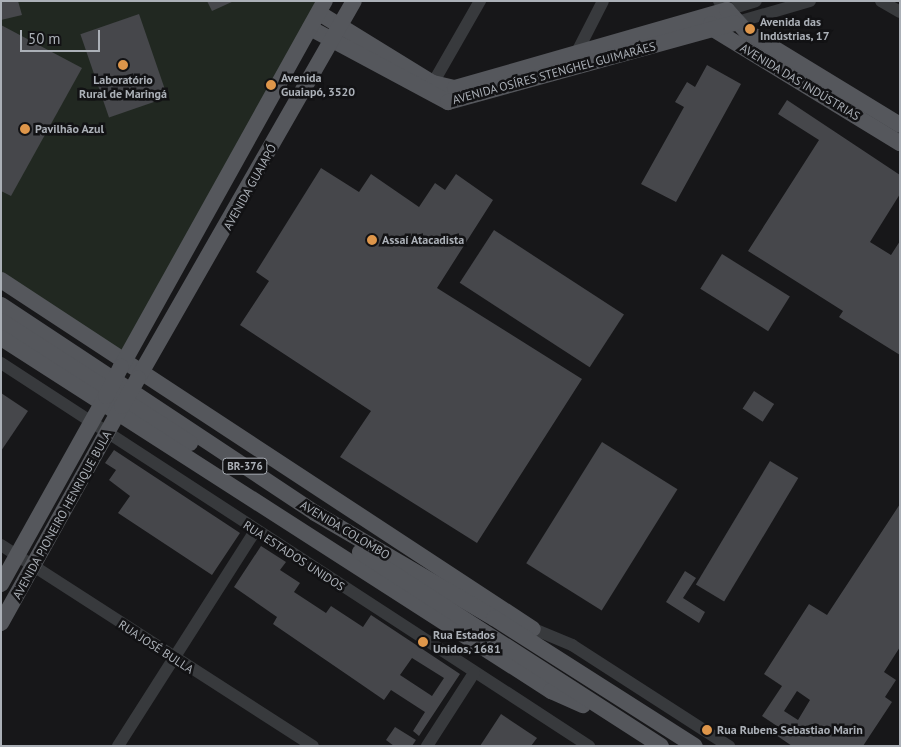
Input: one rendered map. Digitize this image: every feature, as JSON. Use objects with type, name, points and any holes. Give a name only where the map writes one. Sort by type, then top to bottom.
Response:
[{"type":"main road","name":"AVENIDA GUAIAPÓ","points":[[120,410],[261,167],[354,1]]},
{"type":"main road","name":"AVENIDA GUAIAPÓ","points":[[104,400],[322,7]]},
{"type":"main road","name":"AVENIDA OSÍRES STENGHEL GUIMARÃES","points":[[322,7],[340,26],[433,83],[469,87],[720,13]]},
{"type":"main road","name":"AVENIDA OSÍRES STENGHEL GUIMARÃES","points":[[310,28],[331,41],[448,102],[720,13]]},
{"type":"main road","name":"AVENIDA DAS INDÚSTRIAS","points":[[720,13],[900,125]]},
{"type":"main road","name":"AVENIDA DAS INDÚSTRIAS","points":[[720,13],[900,143]]},
{"type":"main road","points":[[240,153],[261,167]]},
{"type":"main road","points":[[1,280],[123,363],[529,626],[645,712]]},
{"type":"main road","name":"AVENIDA COLOMBO","points":[[1,305],[315,514],[645,712],[695,746]]},
{"type":"main road","name":"AVENIDA COLOMBO","points":[[1,321],[661,746]]},
{"type":"main road","points":[[1,338],[120,410],[552,691],[633,728]]},
{"type":"main road","name":"AVENIDA PIONEIRO HENRIQUE BULA","points":[[1,584],[104,400]]},
{"type":"main road","name":"AVENIDA PIONEIRO HENRIQUE BULA","points":[[1,622],[120,410]]},
{"type":"street","points":[[433,83],[480,1]]},
{"type":"street","points":[[576,54],[603,1]]},
{"type":"street","name":"AVENIDA OSÍRES STENGHEL GUIMARÃES","points":[[720,13],[756,1]]},
{"type":"street","name":"AVENIDA OSÍRES STENGHEL GUIMARÃES","points":[[720,13],[810,1]]},
{"type":"street","points":[[881,1],[900,12]]},
{"type":"street","name":"RUA ESTADOS UNIDOS","points":[[1,364],[90,425],[589,746]]},
{"type":"street","points":[[118,746],[172,657],[256,531]]},
{"type":"street","name":"RUA JOSÉ BULLA","points":[[1,545],[172,657],[313,746]]},
{"type":"street","points":[[529,626],[572,645],[729,746]]},
{"type":"street","points":[[427,746],[474,673]]},
{"type":"shaded area","points":[[1,1],[325,1],[125,359],[1,280]]},
{"type":"building","points":[[1,1],[18,1],[22,15],[1,20]]},
{"type":"building","points":[[207,1],[234,1],[212,11]]},
{"type":"building","name":"Laboratório Rural de Maringá","points":[[139,14],[168,97],[109,117],[80,34]]},
{"type":"building","name":"Pavilhão Azul","points":[[1,25],[82,68],[11,196],[1,191]]},
{"type":"building","points":[[707,65],[741,84],[676,202],[641,184],[684,107],[675,102],[687,82],[695,87]]},
{"type":"building","points":[[787,100],[900,175],[900,194],[870,242],[891,255],[900,241],[900,355],[839,317],[843,311],[748,251],[819,140],[778,114]]},
{"type":"building","points":[[321,168],[359,192],[371,174],[419,207],[435,183],[445,190],[456,174],[493,200],[437,288],[582,379],[477,543],[340,457],[371,411],[240,325],[269,281],[256,272]]},
{"type":"building","points":[[494,230],[624,314],[590,367],[460,283]]},
{"type":"building","points":[[722,254],[790,296],[768,331],[700,289]]},
{"type":"building","points":[[754,391],[774,404],[763,422],[743,409]]},
{"type":"building","points":[[1,393],[28,411],[1,451]]},
{"type":"building","points":[[602,442],[677,489],[602,610],[526,563]]},
{"type":"building","points":[[114,450],[240,533],[212,575],[118,513],[130,496],[109,480],[116,470],[105,463]]},
{"type":"building","points":[[770,461],[798,478],[724,601],[696,584]]},
{"type":"building","points":[[900,504],[900,647],[884,672],[896,680],[885,697],[892,702],[863,746],[792,746],[776,735],[780,728],[762,716],[782,686],[764,674],[809,604],[827,615]],"holes":[[[797,691],[810,700],[798,720],[784,711]]]},
{"type":"building","points":[[261,546],[286,562],[280,570],[300,583],[294,592],[326,613],[331,606],[363,627],[371,615],[460,674],[419,736],[413,731],[425,712],[391,690],[384,700],[273,624],[277,617],[234,587]],"holes":[[[412,658],[444,678],[432,696],[400,675]]]},
{"type":"building","points":[[685,571],[696,578],[683,598],[705,612],[699,623],[666,602]]},
{"type":"building","points":[[501,714],[537,738],[531,746],[480,746]]},
{"type":"building","points":[[395,727],[416,740],[412,746],[394,746],[386,740]]},
{"type":"place","name":"Avenida das Indústrias, 17","points":[[750,29]]},
{"type":"place","name":"Laboratório Rural de Maringá","points":[[123,65]]},
{"type":"place","name":"Avenida Guaiapó, 3520","points":[[271,85]]},
{"type":"place","name":"Pavilhão Azul","points":[[25,129]]},
{"type":"place","name":"Assaí Atacadista","points":[[372,240]]},
{"type":"place","name":"Rua Estados Unidos, 1681","points":[[423,642]]},
{"type":"place","name":"Rua Rubens Sebastiao Marin","points":[[707,730]]}]
